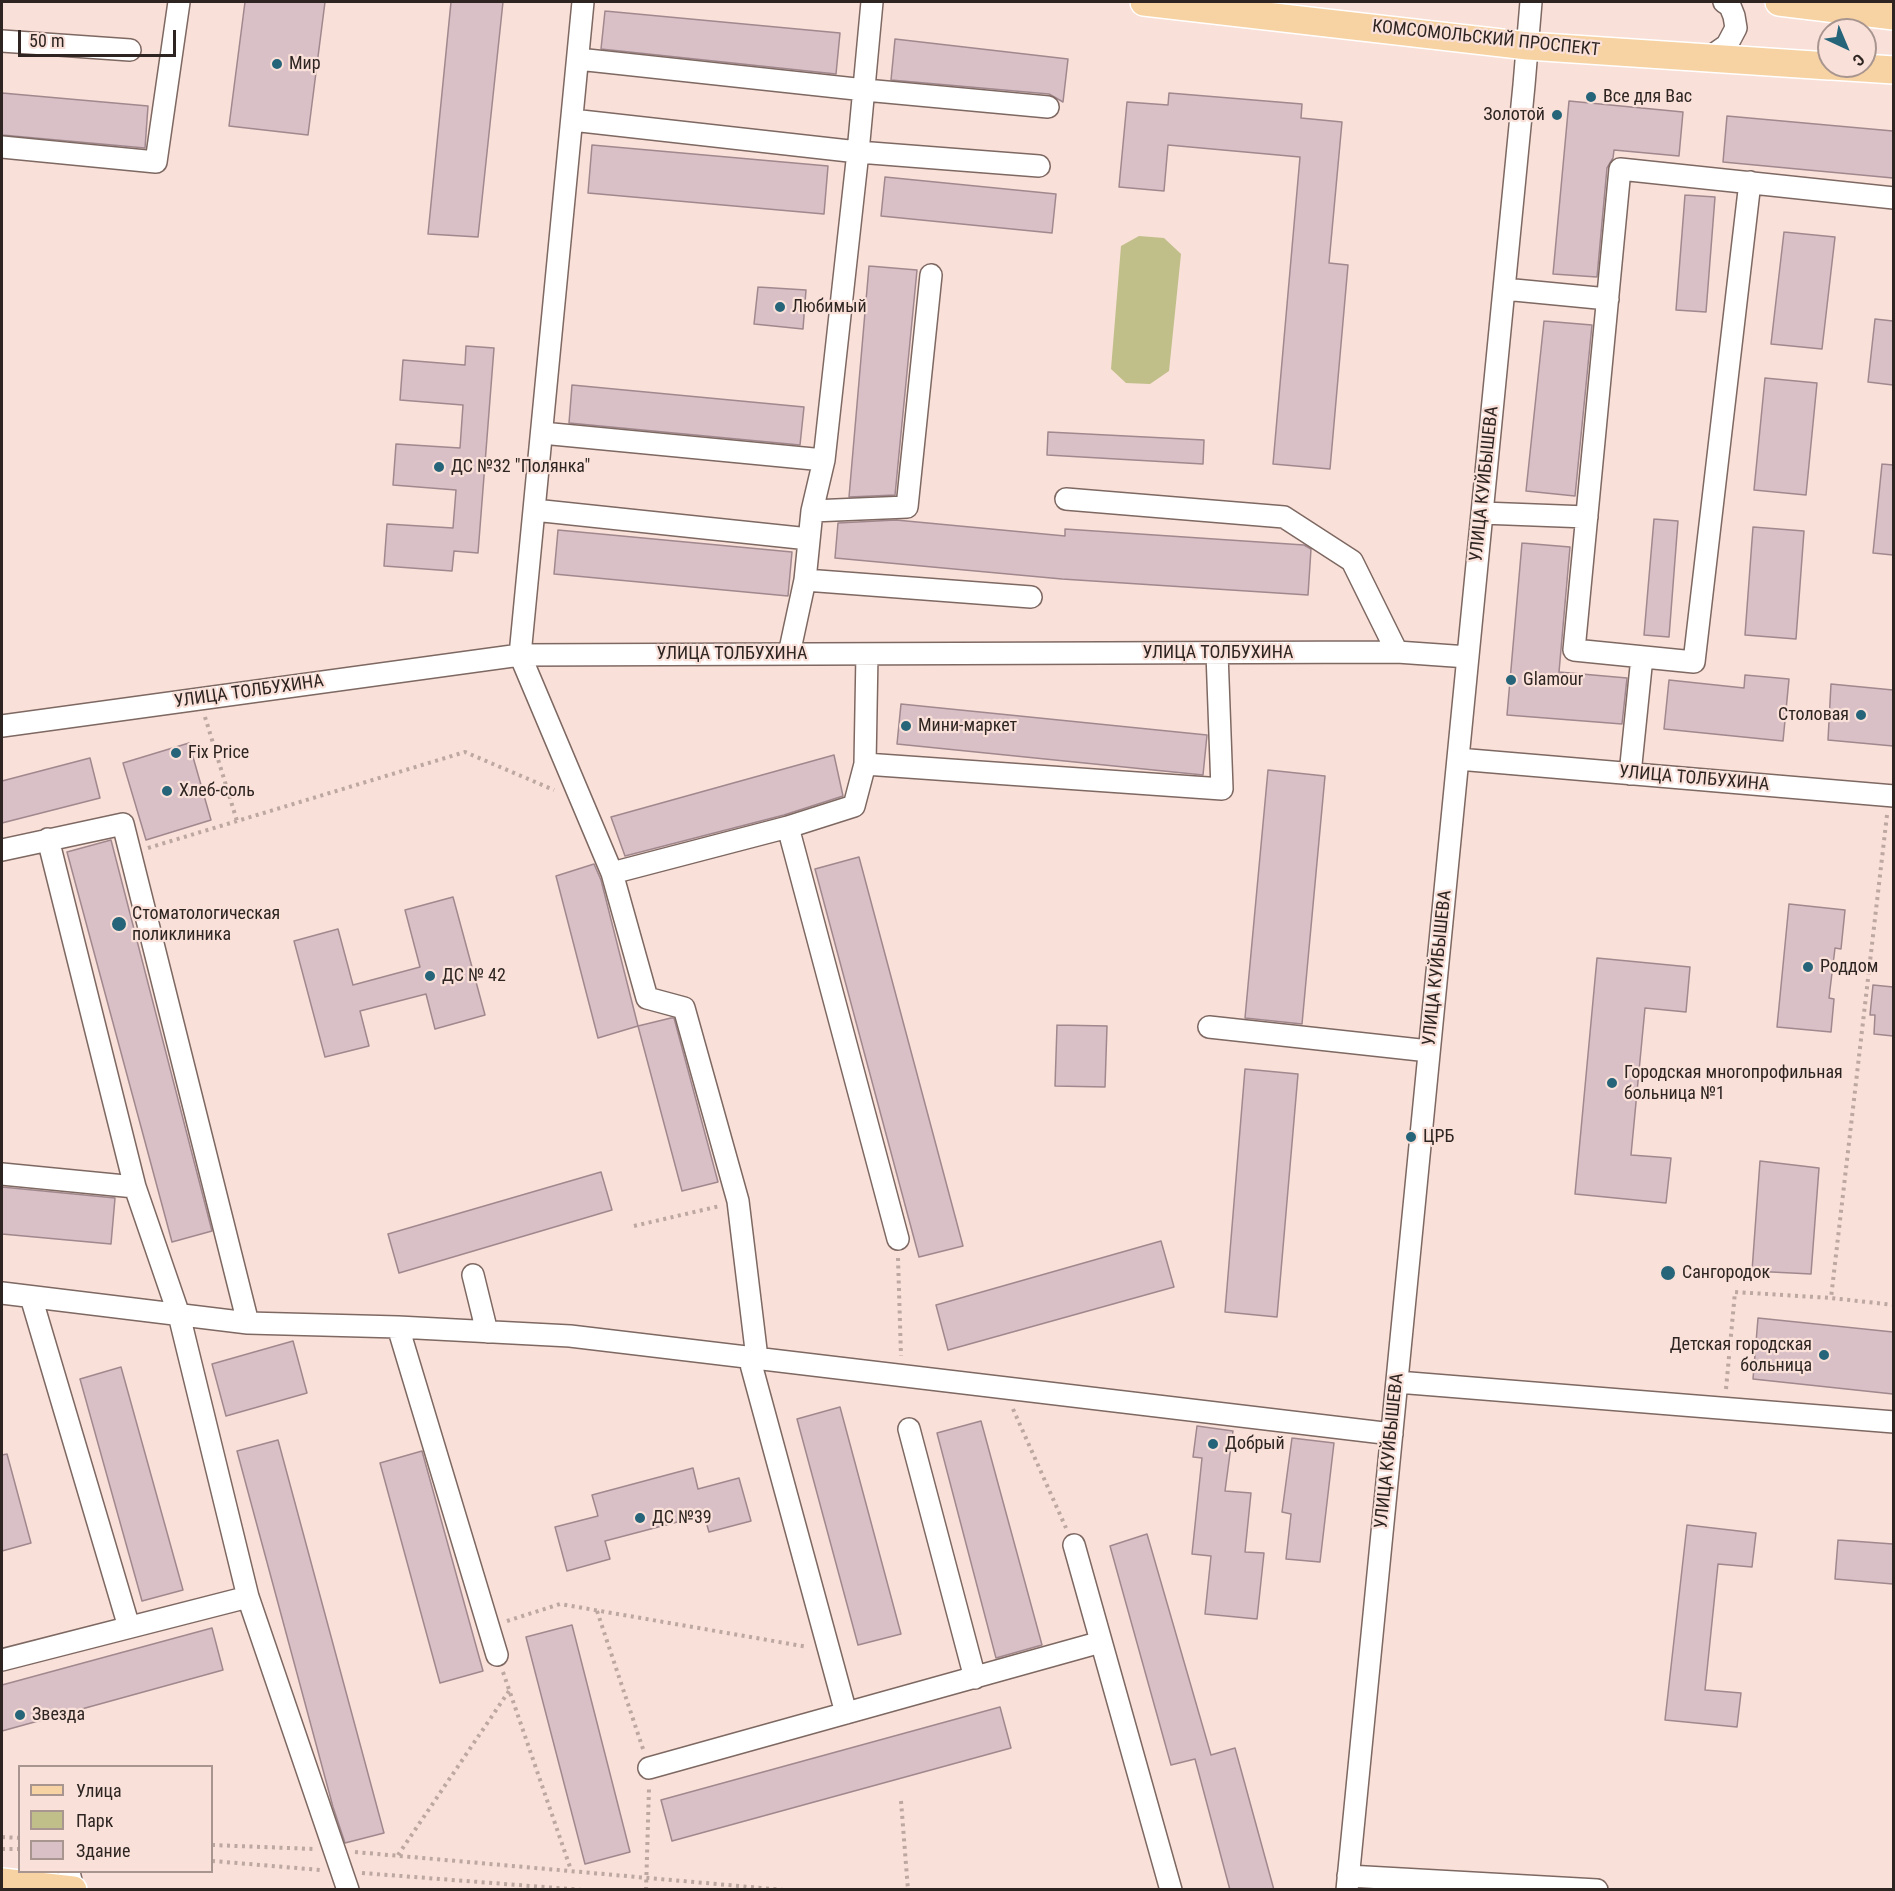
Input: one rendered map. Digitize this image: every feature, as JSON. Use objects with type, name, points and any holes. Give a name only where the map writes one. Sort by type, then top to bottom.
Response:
[{"type":"main road","name":"КОМСОМОЛЬСКИЙ ПРОСПЕКТ","points":[[1144,2],[1528,46],[1817,65]]},
{"type":"main road","points":[[1779,2],[1893,16]]},
{"type":"main road","name":"КОМСОМОЛЬСКИЙ ПРОСПЕКТ","points":[[1877,69],[1893,70]]},
{"type":"main road","points":[[2,1882],[73,1890]]},
{"type":"street","points":[[2,147],[156,162],[179,2]]},
{"type":"street","points":[[583,2],[520,655],[612,873],[647,998],[684,1008],[738,1201],[753,1358],[846,1713]]},
{"type":"street","points":[[789,654],[805,580],[812,511],[824,460],[865,90],[872,2]]},
{"type":"street","name":"УЛИЦА КУЙБЫШЕВА","points":[[1348,1883],[1531,2]]},
{"type":"street","points":[[1710,57],[1727,45],[1736,28],[1730,6],[1724,2]]},
{"type":"street","points":[[2,41],[130,50]]},
{"type":"street","points":[[578,59],[1048,107]]},
{"type":"street","points":[[572,120],[858,152],[1039,166]]},
{"type":"street","points":[[1750,182],[1694,662],[1574,650],[1620,168],[1750,182],[1893,198]]},
{"type":"street","points":[[812,511],[907,507],[930,275]]},
{"type":"street","points":[[1504,289],[1608,299]]},
{"type":"street","points":[[542,433],[824,460]]},
{"type":"street","points":[[1066,499],[1284,517],[1352,561],[1397,652]]},
{"type":"street","points":[[534,510],[809,539]]},
{"type":"street","points":[[1482,513],[1587,517]]},
{"type":"street","points":[[805,580],[1031,597]]},
{"type":"street","name":"УЛИЦА ТОЛБУХИНА","points":[[2,726],[520,655],[1397,652],[1468,657]]},
{"type":"street","points":[[865,764],[1222,789],[1217,653]]},
{"type":"street","points":[[612,873],[788,827],[854,806],[865,764],[867,654]]},
{"type":"street","points":[[1630,774],[1642,657]]},
{"type":"street","name":"УЛИЦА ТОЛБУХИНА","points":[[1458,759],[1891,796]]},
{"type":"street","points":[[2,850],[123,824],[248,1323]]},
{"type":"street","points":[[788,827],[897,1239]]},
{"type":"street","points":[[48,839],[135,1186],[180,1315],[248,1597],[345,1880]]},
{"type":"street","points":[[1209,1027],[1430,1051]]},
{"type":"street","points":[[2,1174],[135,1186]]},
{"type":"street","points":[[473,1275],[487,1332]]},
{"type":"street","points":[[2,1293],[248,1323],[398,1327],[570,1336],[1392,1434]]},
{"type":"street","points":[[31,1297],[129,1627]]},
{"type":"street","points":[[398,1327],[497,1655]]},
{"type":"street","points":[[1397,1382],[1893,1422]]},
{"type":"street","points":[[909,1429],[975,1678]]},
{"type":"street","points":[[1074,1545],[1171,1890]]},
{"type":"street","points":[[2,1660],[248,1597]]},
{"type":"street","points":[[649,1768],[1101,1642]]},
{"type":"street","points":[[69,1873],[73,1890]]},
{"type":"street","points":[[1348,1883],[1597,1890]]},
{"type":"path","points":[[199,699],[237,821]]},
{"type":"path","points":[[131,854],[465,753],[582,802]]},
{"type":"path","points":[[1831,1298],[1891,796]]},
{"type":"path","points":[[634,1226],[738,1201]]},
{"type":"path","points":[[897,1239],[902,1375]]},
{"type":"path","points":[[1724,1408],[1735,1292],[1831,1298],[1893,1305]]},
{"type":"path","points":[[1003,1388],[1074,1545]]},
{"type":"path","points":[[489,1628],[560,1604],[830,1651]]},
{"type":"path","points":[[597,1610],[649,1768],[646,1890]]},
{"type":"path","points":[[497,1655],[571,1870]]},
{"type":"path","points":[[398,1855],[510,1690]]},
{"type":"path","points":[[901,1801],[908,1890]]},
{"type":"path","points":[[2,1837],[18,1838]]},
{"type":"path","points":[[213,1845],[335,1850],[784,1890]]},
{"type":"path","points":[[2,1849],[18,1849]]},
{"type":"path","points":[[213,1862],[345,1880],[583,1890]]},
{"type":"green space","points":[[1139,236],[1164,238],[1181,254],[1169,371],[1150,384],[1126,383],[1111,369],[1121,246]]},
{"type":"building","name":"Мир","points":[[245,2],[325,2],[308,135],[229,126]]},
{"type":"building","points":[[451,2],[503,2],[478,237],[428,234]]},
{"type":"building","points":[[605,11],[840,33],[836,74],[601,49]]},
{"type":"building","points":[[895,39],[1068,59],[1063,102],[1049,94],[891,80]]},
{"type":"building","points":[[2,93],[148,106],[145,148],[2,135]]},
{"type":"building","points":[[1169,93],[1302,104],[1301,118],[1342,122],[1329,263],[1348,265],[1330,469],[1273,464],[1300,157],[1168,145],[1164,191],[1119,187],[1127,102],[1168,105]]},
{"type":"building","points":[[1569,101],[1683,112],[1679,156],[1614,150],[1613,158],[1607,168],[1597,277],[1553,274]]},
{"type":"building","points":[[1727,116],[1893,131],[1893,178],[1723,162]]},
{"type":"building","points":[[592,145],[828,166],[824,214],[588,193]]},
{"type":"building","points":[[885,177],[1056,194],[1052,233],[881,216]]},
{"type":"building","points":[[1685,195],[1715,197],[1706,312],[1676,310]]},
{"type":"building","points":[[1784,232],[1835,237],[1822,349],[1771,344]]},
{"type":"building","points":[[869,266],[917,270],[895,495],[849,497]]},
{"type":"building","name":"Любимый","points":[[758,287],[806,290],[803,329],[754,324]]},
{"type":"building","points":[[1875,319],[1893,321],[1893,385],[1868,382]]},
{"type":"building","points":[[1544,321],[1592,325],[1575,496],[1526,491]]},
{"type":"building","name":"ДС №32 \"Полянка\"","points":[[466,346],[494,348],[478,553],[454,551],[452,571],[384,566],[387,524],[453,528],[456,490],[393,485],[396,444],[460,448],[463,405],[400,400],[403,360],[465,365]]},
{"type":"building","points":[[1765,378],[1817,383],[1806,495],[1754,490]]},
{"type":"building","points":[[572,385],[804,407],[800,445],[569,423]]},
{"type":"building","points":[[1048,432],[1204,440],[1203,464],[1047,455]]},
{"type":"building","points":[[1882,464],[1893,465],[1893,555],[1873,553]]},
{"type":"building","points":[[1654,519],[1678,521],[1669,637],[1644,635]]},
{"type":"building","points":[[896,520],[1065,536],[1065,529],[1304,545],[1311,549],[1308,595],[1062,579],[835,558],[838,523]]},
{"type":"building","points":[[1753,527],[1804,531],[1796,639],[1745,635]]},
{"type":"building","points":[[558,530],[792,552],[788,596],[554,574]]},
{"type":"building","points":[[1522,543],[1570,547],[1559,672],[1627,678],[1622,724],[1507,715]]},
{"type":"building","points":[[1745,675],[1789,679],[1783,741],[1664,729],[1669,680],[1744,688]]},
{"type":"building","name":"Столовая","points":[[1831,684],[1893,690],[1893,746],[1828,740]]},
{"type":"building","points":[[901,704],[1207,735],[1203,775],[897,744]]},
{"type":"building","name":"Хлеб-соль","points":[[189,743],[211,820],[146,840],[123,763]]},
{"type":"building","points":[[834,755],[843,796],[784,815],[625,856],[611,817]]},
{"type":"building","points":[[90,758],[100,798],[2,823],[2,781]]},
{"type":"building","points":[[1268,770],[1325,776],[1302,1024],[1245,1018]]},
{"type":"building","points":[[111,840],[212,1231],[172,1242],[67,852]]},
{"type":"building","points":[[859,857],[963,1246],[919,1257],[815,869]]},
{"type":"building","points":[[594,864],[601,880],[638,1026],[598,1038],[556,876]]},
{"type":"building","name":"ДС № 42","points":[[453,897],[485,1015],[435,1029],[426,994],[360,1011],[369,1046],[325,1057],[294,941],[338,929],[353,985],[420,967],[405,910]]},
{"type":"building","name":"Роддом","points":[[1789,904],[1845,910],[1841,949],[1835,948],[1829,998],[1834,999],[1831,1032],[1777,1027]]},
{"type":"building","name":"Городская многопрофильная больница №1","points":[[1597,958],[1690,967],[1686,1012],[1645,1008],[1631,1155],[1671,1158],[1666,1203],[1575,1194]]},
{"type":"building","points":[[1873,985],[1893,987],[1893,1036],[1874,1034],[1875,1015],[1870,1015]]},
{"type":"building","points":[[674,1018],[718,1182],[682,1191],[638,1026]]},
{"type":"building","points":[[1057,1025],[1107,1026],[1105,1087],[1055,1086]]},
{"type":"building","points":[[1245,1069],[1298,1074],[1277,1317],[1225,1312]]},
{"type":"building","points":[[1760,1161],[1819,1168],[1811,1274],[1752,1271]]},
{"type":"building","points":[[601,1172],[612,1210],[399,1273],[388,1234]]},
{"type":"building","points":[[2,1187],[115,1198],[111,1244],[2,1234]]},
{"type":"building","points":[[1161,1241],[1174,1287],[948,1350],[936,1305]]},
{"type":"building","name":"Детская городская больница","points":[[1758,1318],[1893,1332],[1893,1394],[1753,1379]]},
{"type":"building","points":[[293,1341],[307,1393],[226,1416],[212,1364]]},
{"type":"building","points":[[121,1367],[183,1590],[142,1601],[80,1379]]},
{"type":"building","points":[[840,1407],[901,1634],[858,1645],[797,1419]]},
{"type":"building","points":[[981,1421],[1042,1645],[996,1658],[937,1433]]},
{"type":"building","points":[[1197,1426],[1233,1431],[1225,1491],[1251,1493],[1245,1552],[1264,1553],[1257,1619],[1205,1614],[1211,1556],[1192,1554],[1202,1458],[1193,1457]]},
{"type":"building","points":[[1292,1438],[1334,1443],[1320,1562],[1286,1559],[1291,1514],[1282,1512]]},
{"type":"building","points":[[278,1440],[384,1833],[345,1843],[333,1807],[237,1451]]},
{"type":"building","points":[[422,1451],[483,1671],[440,1683],[380,1463]]},
{"type":"building","points":[[7,1454],[31,1543],[2,1551],[2,1455]]},
{"type":"building","name":"ДС №39","points":[[693,1468],[698,1489],[739,1478],[751,1521],[709,1532],[704,1515],[605,1541],[610,1559],[567,1571],[555,1527],[598,1516],[592,1495]]},
{"type":"building","points":[[1687,1525],[1756,1533],[1752,1567],[1718,1564],[1705,1690],[1741,1693],[1737,1727],[1665,1720]]},
{"type":"building","points":[[1147,1534],[1211,1755],[1235,1748],[1274,1890],[1230,1890],[1195,1759],[1171,1765],[1110,1546]]},
{"type":"building","points":[[1838,1540],[1893,1544],[1893,1584],[1835,1579]]},
{"type":"building","points":[[572,1625],[630,1852],[585,1864],[526,1637]]},
{"type":"building","points":[[212,1628],[223,1670],[2,1731],[2,1685]]},
{"type":"building","points":[[1000,1707],[1011,1748],[672,1841],[661,1800]]},
{"type":"place","name":"Мир","points":[[277,64]]},
{"type":"place","name":"Все для Вас","points":[[1591,97]]},
{"type":"place","name":"Золотой","points":[[1557,115]]},
{"type":"place","name":"Любимый","points":[[780,307]]},
{"type":"place","name":"ДС №32 \"Полянка\"","points":[[439,467]]},
{"type":"place","name":"Glamour","points":[[1511,680]]},
{"type":"place","name":"Столовая","points":[[1861,715]]},
{"type":"place","name":"Мини-маркет","points":[[906,726]]},
{"type":"place","name":"Fix Price","points":[[176,753]]},
{"type":"place","name":"Хлеб-соль","points":[[167,791]]},
{"type":"place","name":"Стоматологическая поликлиника","points":[[119,924]]},
{"type":"place","name":"Роддом","points":[[1808,967]]},
{"type":"place","name":"ДС № 42","points":[[430,976]]},
{"type":"place","name":"Городская многопрофильная больница №1","points":[[1612,1083]]},
{"type":"place","name":"ЦРБ","points":[[1411,1137]]},
{"type":"place","name":"Сангородок","points":[[1668,1273]]},
{"type":"place","name":"Детская городская больница","points":[[1824,1355]]},
{"type":"place","name":"Добрый","points":[[1213,1444]]},
{"type":"place","name":"ДС №39","points":[[640,1518]]},
{"type":"place","name":"Звезда","points":[[20,1715]]}]
